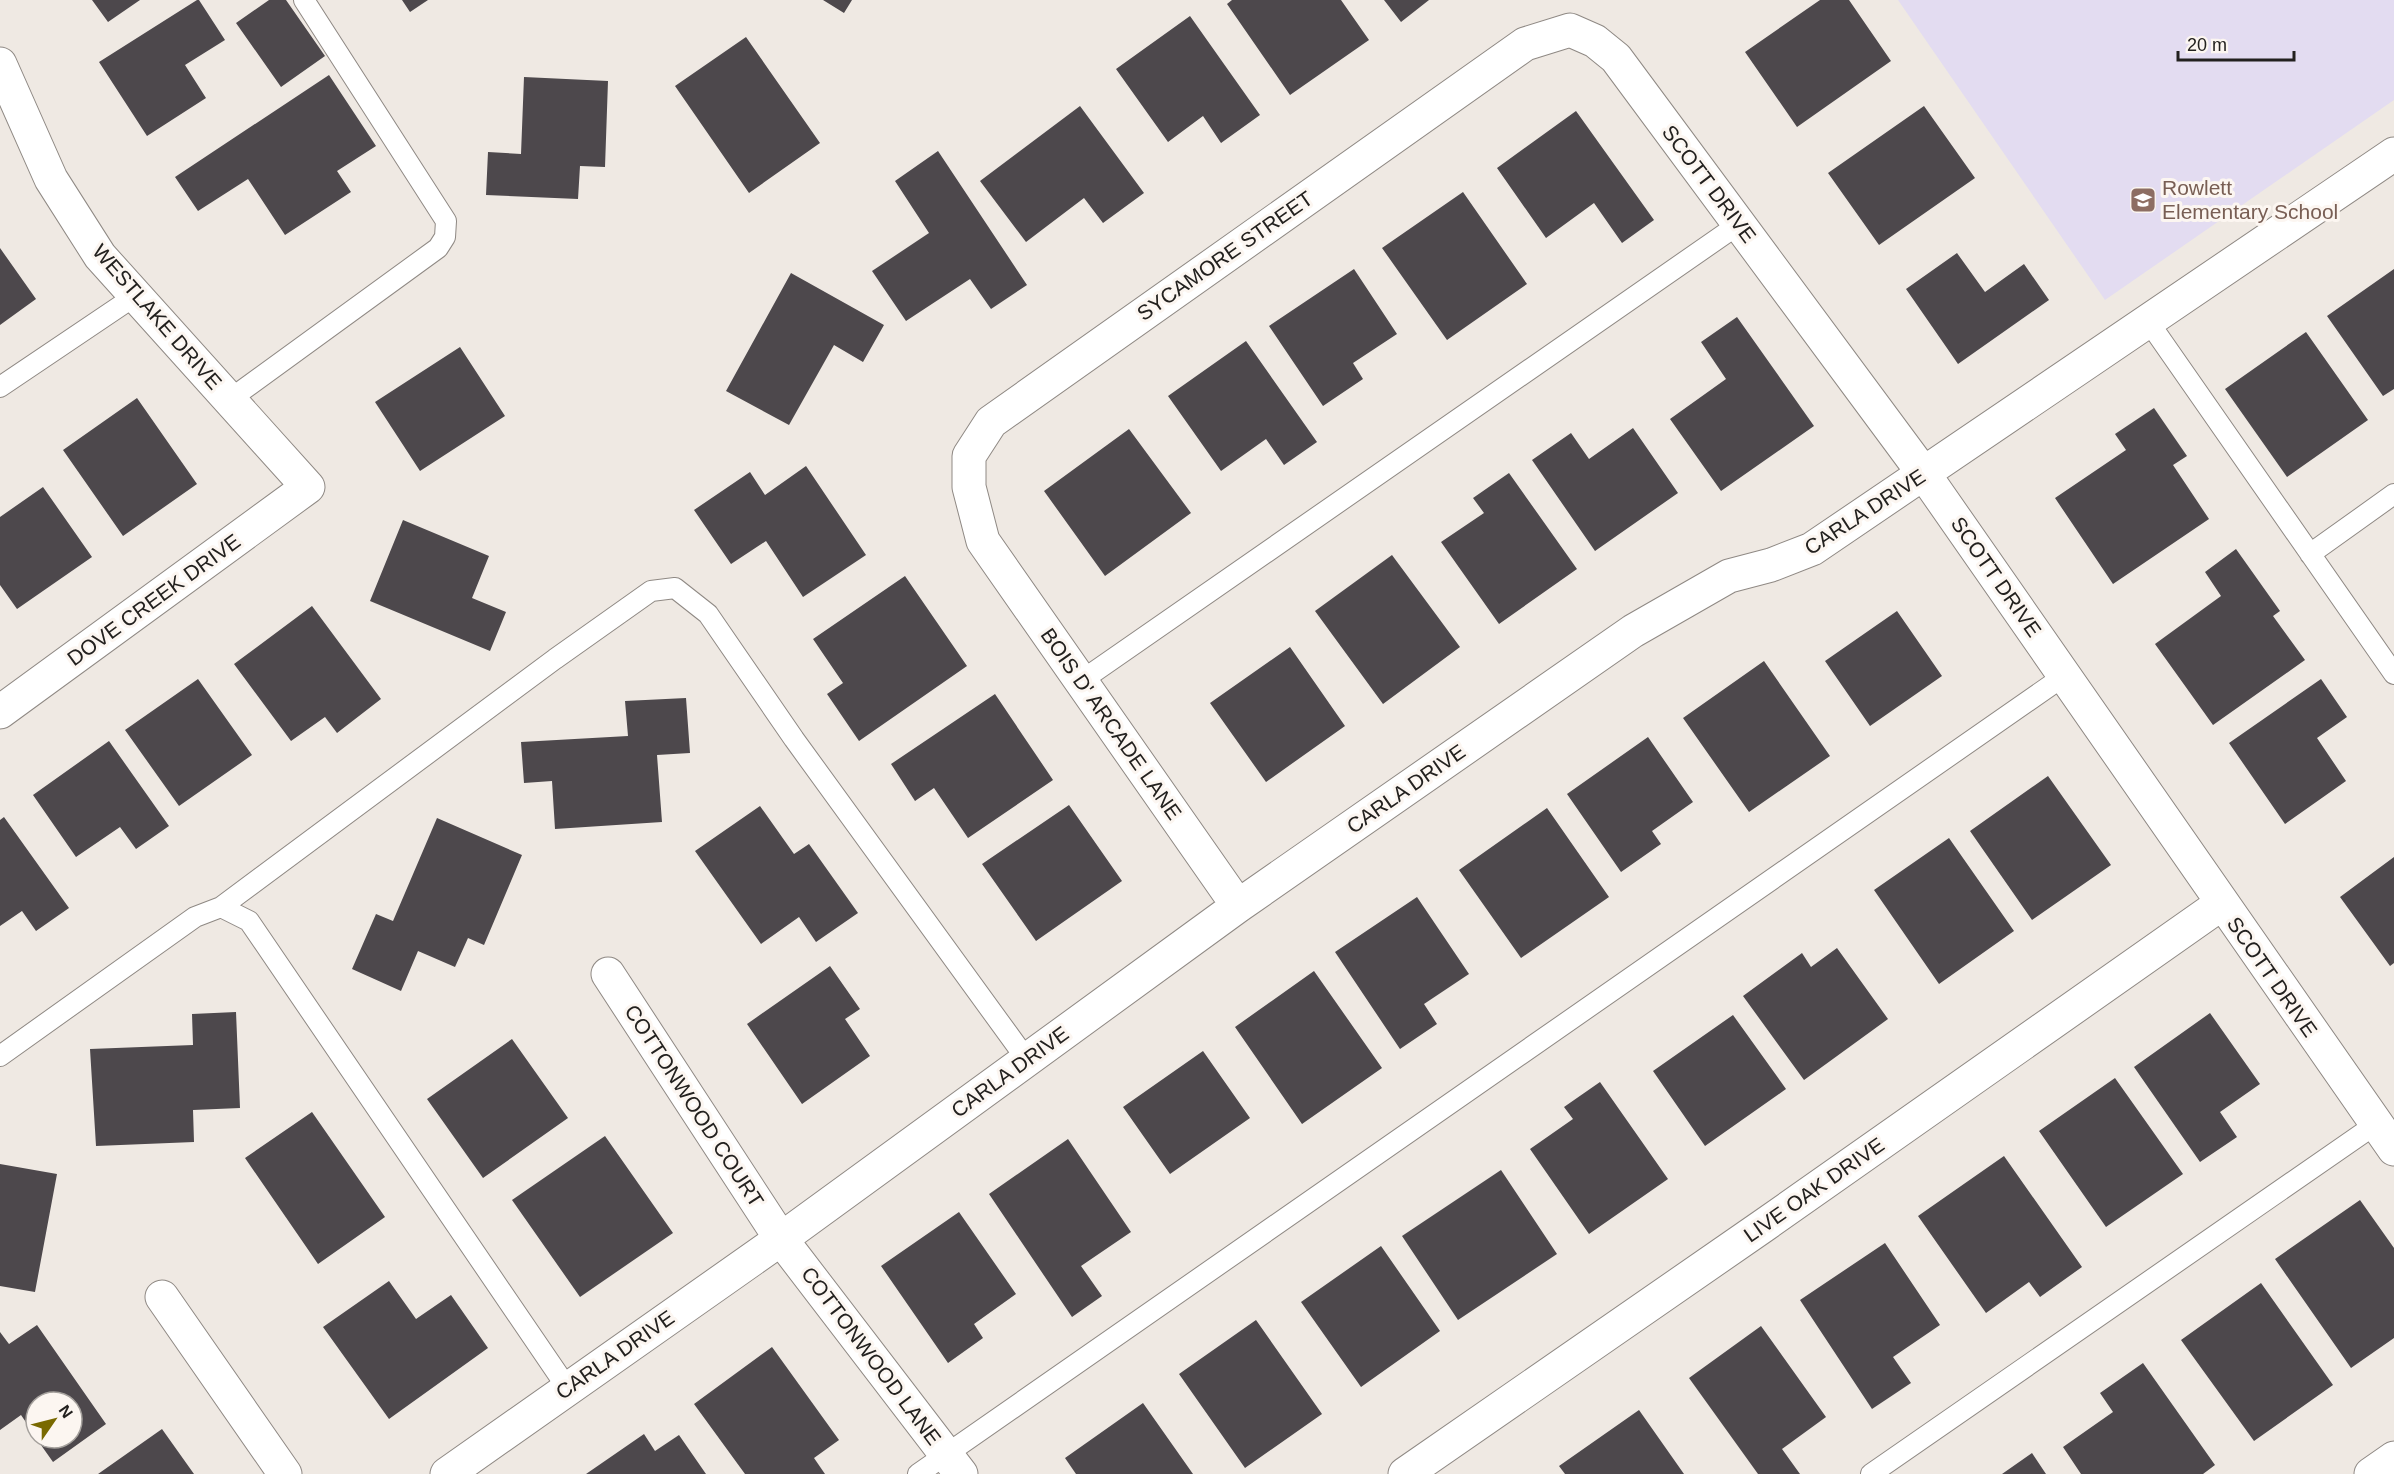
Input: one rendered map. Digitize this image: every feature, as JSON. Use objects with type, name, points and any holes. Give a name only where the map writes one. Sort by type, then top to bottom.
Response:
[{"type":"street","name":"SCOTT DRIVE","points":[[1570,30],[1595,41],[1616,58],[1924,474],[2221,904],[2385,1136]]},
{"type":"street","name":"SYCAMORE STREET","points":[[983,541],[969,487],[969,456],[991,422],[1525,44],[1570,30]]},
{"type":"street","name":"WESTLAKE DRIVE","points":[[0,64],[51,179],[100,256],[308,488]]},
{"type":"street","name":"CARLA DRIVE","points":[[447,1474],[781,1239],[1238,906],[1633,631],[1729,576],[1771,565],[1812,549],[2394,154]]},
{"type":"street","name":"DOVE CREEK DRIVE","points":[[0,712],[308,488]]},
{"type":"street","name":"BOIS D' ARCADE LANE","points":[[983,541],[1238,906]]},
{"type":"street","name":"LIVE OAK DRIVE","points":[[1405,1474],[2221,904]]},
{"type":"street","name":"COTTONWOOD COURT","points":[[608,974],[781,1239]]},
{"type":"street","name":"COTTONWOOD LANE","points":[[781,1239],[954,1464]]},
{"type":"street","points":[[162,1298],[285,1474]]},
{"type":"street","points":[[2371,1474],[2394,1458]]},
{"type":"lane","points":[[229,400],[438,248],[445,237],[446,221],[304,0]]},
{"type":"lane","points":[[1081,681],[1739,224]]},
{"type":"lane","points":[[0,387],[135,296]]},
{"type":"lane","points":[[2148,321],[2394,674]]},
{"type":"lane","points":[[2310,554],[2394,494]]},
{"type":"lane","points":[[0,1056],[195,917],[221,906],[555,659],[651,591],[675,588],[708,614],[794,739],[1027,1060]]},
{"type":"lane","points":[[918,1474],[954,1464],[2064,676]]},
{"type":"lane","points":[[221,906],[249,921],[568,1389]]},
{"type":"lane","points":[[1871,1474],[2385,1136]]},
{"type":"shaded area","name":"Rowlett Elementary School","points":[[1898,0],[2394,0],[2394,100],[2105,300]]},
{"type":"building","points":[[92,0],[140,0],[108,22]]},
{"type":"building","points":[[197,0],[225,40],[185,65],[206,98],[147,136],[99,62]]},
{"type":"building","points":[[269,0],[286,0],[325,56],[281,87],[236,23]]},
{"type":"building","points":[[402,0],[428,0],[410,12]]},
{"type":"building","points":[[823,0],[852,0],[844,13]]},
{"type":"building","points":[[1232,0],[1341,0],[1369,40],[1290,95],[1227,4]]},
{"type":"building","points":[[1384,0],[1429,0],[1401,22]]},
{"type":"building","points":[[1820,0],[1849,0],[1891,61],[1797,127],[1745,52]]},
{"type":"building","points":[[1190,16],[1260,115],[1221,143],[1203,116],[1168,142],[1116,69]]},
{"type":"building","points":[[746,37],[820,143],[749,193],[675,86]]},
{"type":"building","points":[[329,75],[376,146],[337,171],[351,192],[285,235],[248,179],[198,211],[175,177]]},
{"type":"building","points":[[524,77],[608,81],[605,167],[580,166],[578,199],[486,195],[488,152],[521,154]]},
{"type":"building","points":[[1080,106],[1144,193],[1103,223],[1084,198],[1026,242],[980,181]]},
{"type":"building","points":[[1924,106],[1975,178],[1879,245],[1828,173]]},
{"type":"building","points":[[1576,111],[1654,220],[1622,243],[1594,203],[1546,238],[1497,168]]},
{"type":"building","points":[[938,151],[1027,285],[991,309],[970,279],[906,321],[872,271],[929,233],[895,181]]},
{"type":"building","points":[[1463,192],[1527,284],[1447,340],[1382,248]]},
{"type":"building","points":[[0,248],[36,299],[0,325]]},
{"type":"building","points":[[1957,253],[1985,292],[2024,264],[2049,300],[1958,364],[1906,289]]},
{"type":"building","points":[[1354,269],[1397,334],[1353,363],[1363,379],[1323,406],[1269,326]]},
{"type":"building","points":[[2394,269],[2394,389],[2383,396],[2327,316]]},
{"type":"building","points":[[791,273],[884,325],[863,362],[834,345],[789,425],[726,391]]},
{"type":"building","points":[[1737,317],[1814,426],[1721,491],[1670,419],[1726,379],[1701,342]]},
{"type":"building","points":[[2306,332],[2368,420],[2287,477],[2225,389]]},
{"type":"building","points":[[1246,341],[1317,442],[1284,465],[1266,439],[1221,471],[1168,396]]},
{"type":"building","points":[[460,347],[505,416],[420,471],[375,402]]},
{"type":"building","points":[[137,398],[197,484],[123,536],[63,450]]},
{"type":"building","points":[[2154,408],[2187,456],[2173,465],[2209,519],[2113,584],[2055,498],[2126,450],[2115,434]]},
{"type":"building","points":[[1633,428],[1678,493],[1595,551],[1532,460],[1571,433],[1589,459]]},
{"type":"building","points":[[1129,429],[1191,513],[1105,576],[1044,491]]},
{"type":"building","points":[[806,466],[866,555],[803,597],[766,541],[731,564],[694,510],[750,472],[765,495]]},
{"type":"building","points":[[1509,473],[1577,569],[1499,624],[1441,542],[1484,513],[1473,498]]},
{"type":"building","points":[[43,487],[92,557],[17,609],[0,585],[0,517]]},
{"type":"building","points":[[403,520],[489,556],[472,598],[506,612],[490,651],[370,601]]},
{"type":"building","points":[[2236,549],[2280,611],[2273,616],[2305,660],[2213,725],[2155,644],[2221,596],[2205,572]]},
{"type":"building","points":[[1392,555],[1460,647],[1383,704],[1315,611]]},
{"type":"building","points":[[905,576],[967,666],[859,741],[827,694],[843,683],[813,639]]},
{"type":"building","points":[[312,606],[381,699],[337,733],[325,717],[291,741],[234,664]]},
{"type":"building","points":[[1897,611],[1942,676],[1870,726],[1825,661]]},
{"type":"building","points":[[1290,647],[1345,726],[1266,782],[1210,703]]},
{"type":"building","points":[[1764,661],[1830,756],[1749,812],[1683,718]]},
{"type":"building","points":[[198,679],[252,755],[179,806],[125,730]]},
{"type":"building","points":[[2321,679],[2347,717],[2317,738],[2346,781],[2285,824],[2229,743]]},
{"type":"building","points":[[995,694],[1053,780],[968,838],[934,788],[915,801],[891,764]]},
{"type":"building","points":[[686,698],[690,753],[657,755],[662,822],[555,829],[552,781],[524,783],[521,742],[628,736],[625,701]]},
{"type":"building","points":[[1648,737],[1693,802],[1652,831],[1661,844],[1621,872],[1567,794]]},
{"type":"building","points":[[109,741],[169,826],[136,849],[120,827],[76,857],[33,795]]},
{"type":"building","points":[[2048,776],[2111,865],[2032,920],[1970,831]]},
{"type":"building","points":[[1069,805],[1122,881],[1036,941],[982,864]]},
{"type":"building","points":[[760,806],[794,854],[809,844],[858,913],[816,942],[799,917],[761,944],[695,851]]},
{"type":"building","points":[[1547,808],[1609,897],[1521,958],[1459,870]]},
{"type":"building","points":[[4,817],[69,908],[36,931],[22,911],[0,926],[0,820]]},
{"type":"building","points":[[437,818],[522,855],[484,945],[468,938],[455,967],[418,951],[401,991],[352,969],[376,914],[393,921]]},
{"type":"building","points":[[1949,838],[2014,931],[1939,984],[1874,890]]},
{"type":"building","points":[[2394,857],[2394,963],[2390,966],[2340,897]]},
{"type":"building","points":[[1417,897],[1469,974],[1424,1004],[1437,1024],[1400,1049],[1335,952]]},
{"type":"building","points":[[1837,948],[1888,1019],[1804,1080],[1743,996],[1802,953],[1811,967]]},
{"type":"building","points":[[830,966],[860,1009],[845,1019],[870,1056],[802,1104],[747,1024]]},
{"type":"building","points":[[1314,971],[1382,1068],[1302,1124],[1235,1027]]},
{"type":"building","points":[[236,1012],[240,1108],[193,1110],[194,1142],[96,1146],[90,1049],[193,1045],[192,1014]]},
{"type":"building","points":[[2210,1013],[2260,1084],[2220,1112],[2237,1137],[2200,1162],[2134,1067]]},
{"type":"building","points":[[1733,1015],[1786,1089],[1705,1146],[1653,1071]]},
{"type":"building","points":[[512,1039],[568,1118],[483,1178],[427,1099]]},
{"type":"building","points":[[1203,1051],[1250,1118],[1170,1174],[1123,1107]]},
{"type":"building","points":[[2115,1078],[2183,1174],[2106,1227],[2039,1131]]},
{"type":"building","points":[[1600,1082],[1668,1179],[1589,1234],[1530,1149],[1573,1119],[1564,1107]]},
{"type":"building","points":[[312,1112],[385,1217],[318,1264],[245,1158]]},
{"type":"building","points":[[605,1136],[673,1233],[580,1297],[512,1200]]},
{"type":"building","points":[[1068,1139],[1131,1232],[1081,1266],[1102,1296],[1072,1317],[989,1194]]},
{"type":"building","points":[[2004,1156],[2082,1267],[2040,1297],[2029,1282],[1986,1313],[1918,1216]]},
{"type":"building","points":[[0,1164],[57,1174],[35,1292],[0,1286]]},
{"type":"building","points":[[1501,1170],[1557,1254],[1458,1320],[1402,1236]]},
{"type":"building","points":[[2360,1200],[2394,1248],[2394,1338],[2351,1368],[2275,1259]]},
{"type":"building","points":[[959,1212],[1016,1294],[974,1324],[983,1338],[948,1363],[881,1266]]},
{"type":"building","points":[[1885,1243],[1940,1325],[1893,1357],[1911,1383],[1872,1409],[1800,1300]]},
{"type":"building","points":[[1381,1246],[1440,1331],[1361,1387],[1301,1302]]},
{"type":"building","points":[[389,1281],[416,1319],[451,1295],[488,1348],[389,1419],[323,1327]]},
{"type":"building","points":[[2261,1283],[2333,1385],[2254,1441],[2181,1340]]},
{"type":"building","points":[[1256,1320],[1322,1414],[1245,1468],[1179,1374]]},
{"type":"building","points":[[37,1325],[82,1390],[24,1390],[24,1419],[21,1415],[0,1430],[0,1332],[9,1344]]},
{"type":"building","points":[[1761,1326],[1826,1417],[1782,1449],[1800,1474],[1758,1474],[1689,1378]]},
{"type":"building","points":[[772,1347],[839,1440],[814,1458],[825,1474],[745,1474],[694,1404]]},
{"type":"building","points":[[2143,1363],[2215,1465],[2203,1474],[2081,1474],[2063,1447],[2113,1412],[2100,1393]]},
{"type":"building","points":[[84,1392],[106,1424],[84,1440]]},
{"type":"building","points":[[1143,1403],[1193,1474],[1076,1474],[1065,1458]]},
{"type":"building","points":[[1639,1410],[1684,1474],[1565,1474],[1559,1466]]},
{"type":"building","points":[[162,1429],[194,1474],[98,1474]]},
{"type":"building","points":[[644,1434],[655,1451],[679,1435],[706,1474],[586,1474]]},
{"type":"building","points":[[44,1450],[70,1450],[53,1462]]},
{"type":"building","points":[[2032,1453],[2046,1474],[2002,1474]]},
{"type":"place","name":"Rowlett Elementary School","points":[[2143,200]]}]
